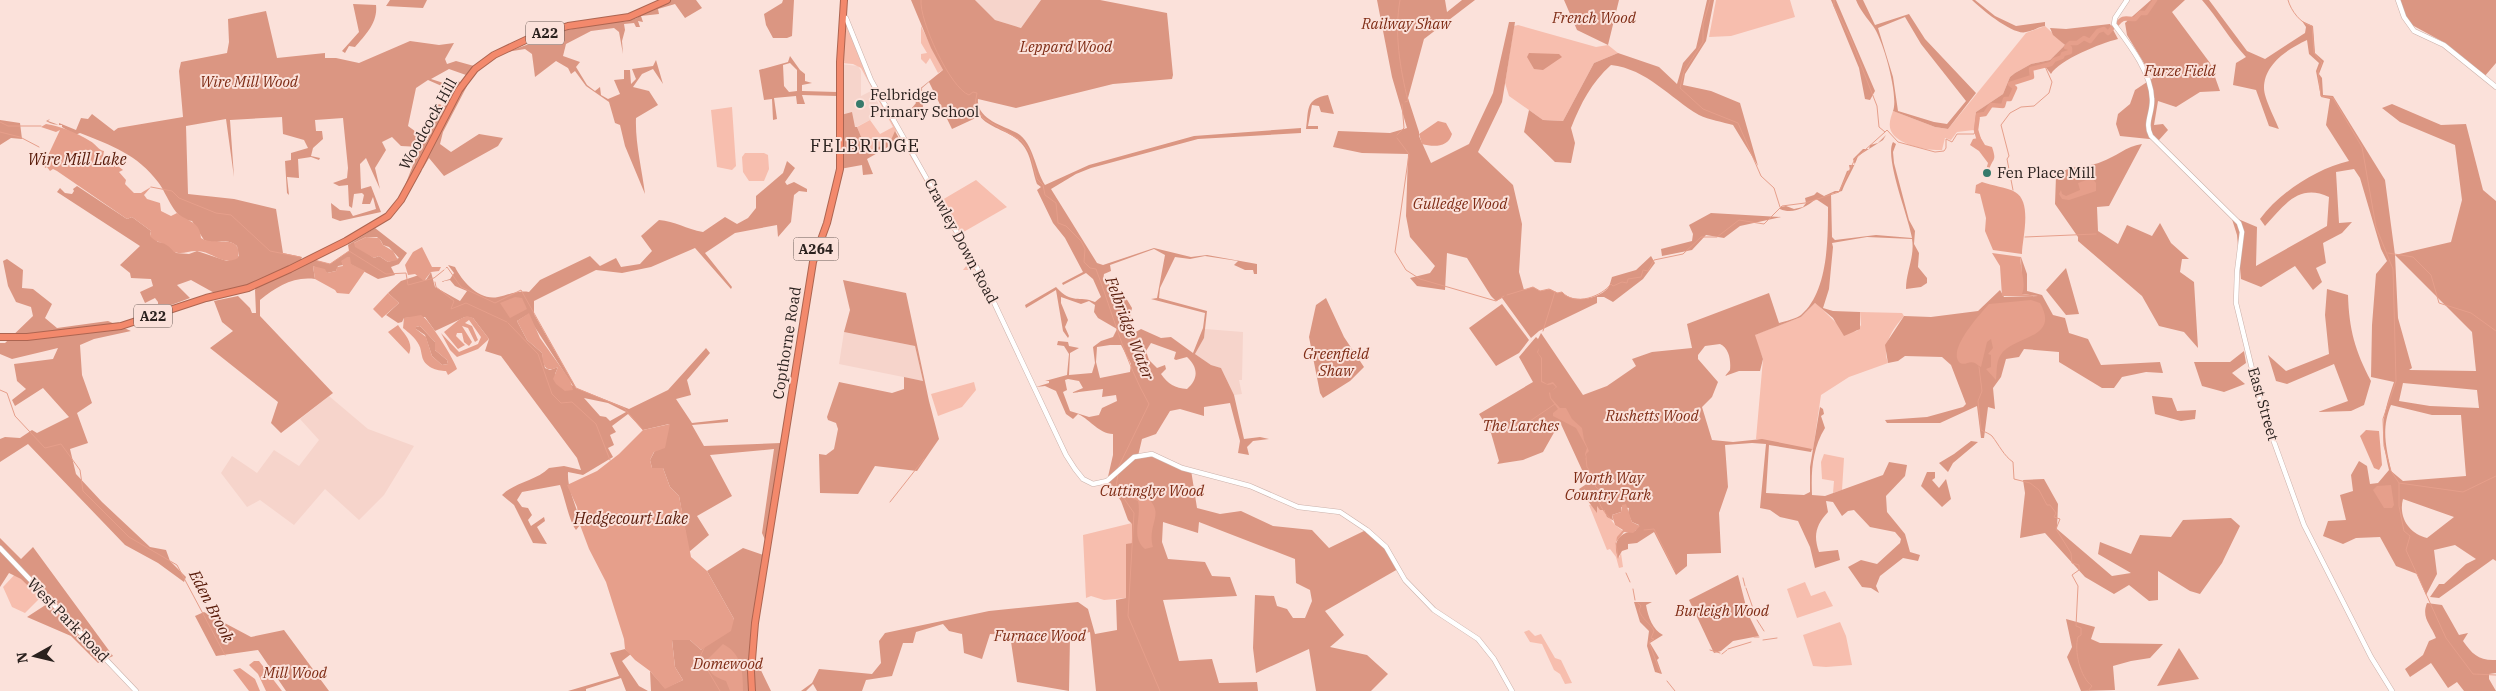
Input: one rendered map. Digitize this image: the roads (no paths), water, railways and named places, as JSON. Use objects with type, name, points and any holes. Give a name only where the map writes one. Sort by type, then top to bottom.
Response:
[{"type":"highway","name":"Woodcock Hill","points":[[0,336],[27,337],[121,326],[206,298],[259,285],[346,241],[388,216],[401,200],[459,90],[475,69],[494,54],[530,38],[568,26],[625,18],[667,0]]},
{"type":"highway","name":"Copthorne Road","points":[[752,691],[751,658],[755,623],[813,262],[827,223],[839,175],[840,62],[844,0]]},
{"type":"street","name":"East Street","points":[[2127,0],[2115,18],[2114,24],[2133,49],[2144,71],[2152,98],[2148,130],[2151,136],[2239,224],[2242,232],[2236,272],[2236,303],[2261,406],[2304,525],[2371,657],[2392,691]]},
{"type":"street","points":[[2398,0],[2404,18],[2414,31],[2444,45],[2496,87]]},
{"type":"street","name":"Crawley Down Road","points":[[843,16],[846,17],[871,80],[985,282],[1074,470],[1083,479],[1093,484],[1106,482],[1134,457],[1152,454],[1182,468],[1250,486],[1298,507],[1334,510],[1350,517],[1382,544],[1405,580],[1434,610],[1478,639],[1494,659],[1512,691]]},
{"type":"street","name":"West Park Road","points":[[0,548],[136,691]]},
{"type":"water","points":[[1438,121],[1446,123],[1452,134],[1450,139],[1440,145],[1422,144],[1419,134]]},
{"type":"water","name":"Wire Mill Lake","points":[[46,124],[69,130],[92,142],[104,151],[103,157],[109,155],[107,161],[112,166],[119,163],[118,166],[123,170],[119,172],[126,180],[125,184],[134,193],[141,193],[151,187],[144,195],[147,199],[160,203],[161,211],[171,216],[177,213],[193,222],[200,232],[201,238],[236,245],[238,258],[227,261],[201,251],[174,252],[167,245],[153,239],[150,236],[151,231],[132,217],[127,219],[57,171],[53,169],[50,171],[47,167],[45,168],[44,164],[60,130],[56,132],[41,127]]},
{"type":"water","points":[[1979,135],[1985,145],[1992,147],[1994,159],[1989,170],[1986,170],[1988,163],[1979,151],[1970,145],[1973,139],[1978,138]]},
{"type":"water","points":[[2092,178],[2096,183],[2096,191],[2069,200],[2062,199],[2059,194],[2061,190],[2062,194],[2066,196],[2080,190],[2078,183]]},
{"type":"water","points":[[1982,182],[2012,190],[2020,197],[2024,204],[2025,221],[2022,254],[1993,250],[1985,231],[1986,218],[1980,194],[1975,193],[1976,185]]},
{"type":"water","points":[[366,237],[379,238],[383,245],[393,251],[398,260],[388,262],[379,256],[374,258],[355,247],[354,243]]},
{"type":"water","points":[[422,247],[432,267],[441,267],[439,271],[431,272],[424,281],[415,274],[408,275],[405,265],[413,252]]},
{"type":"water","points":[[1992,253],[2021,257],[2024,285],[2022,294],[2039,296],[2002,296],[2000,266]]},
{"type":"water","points":[[350,257],[351,264],[365,271],[349,294],[337,293],[315,279],[313,266],[325,269],[327,273],[336,271],[337,267],[343,266],[341,261]]},
{"type":"water","points":[[388,293],[399,303],[382,318],[373,309]]},
{"type":"water","points":[[515,297],[522,298],[527,309],[510,318],[500,303]]},
{"type":"water","points":[[2031,300],[2040,303],[2045,315],[2044,324],[2032,336],[2006,349],[2000,356],[1996,380],[1986,369],[1991,367],[1991,355],[1988,354],[1993,348],[1991,339],[1987,342],[1981,367],[1973,362],[1963,364],[1959,362],[1957,356],[1961,341],[1989,304]]},
{"type":"water","points":[[529,313],[540,338],[570,380],[573,390],[565,391],[556,384],[553,379],[558,367],[547,369],[542,353],[527,340],[517,321]]},
{"type":"water","points":[[421,315],[425,318],[441,340],[457,369],[448,375],[446,371],[428,366],[423,360],[417,342],[403,328],[404,318]],"holes":[[[420,326],[435,342],[435,350],[447,360],[448,364],[442,365],[432,356],[426,337],[416,327]]]},
{"type":"water","points":[[467,316],[473,318],[489,339],[478,349],[457,357],[450,350],[441,333],[459,352],[478,344],[481,337],[469,320],[465,323],[472,326],[478,340],[475,342],[468,328],[462,326],[472,342],[469,346],[464,342],[462,333],[457,333],[456,336],[465,345],[458,349],[444,332],[460,319]]},
{"type":"water","points":[[398,325],[409,342],[409,354],[388,332]]},
{"type":"water","points":[[1539,348],[1538,353],[1542,358],[1542,381],[1547,384],[1553,382],[1557,387],[1551,391],[1556,387],[1553,384],[1548,385],[1541,382],[1541,358],[1537,352]]},
{"type":"water","points":[[1550,392],[1551,398],[1560,408],[1566,408],[1572,419],[1582,428],[1584,440],[1589,451],[1586,454],[1587,460],[1585,454],[1587,448],[1576,428],[1553,416],[1553,413],[1558,409],[1550,398]]},
{"type":"water","name":"Hedgecourt Lake","points":[[670,424],[665,448],[654,452],[650,460],[652,468],[663,468],[670,487],[679,496],[691,557],[707,571],[734,619],[731,631],[701,650],[690,640],[672,640],[675,667],[683,680],[665,689],[650,671],[635,660],[625,649],[624,639],[606,582],[589,549],[580,525],[577,507],[567,485],[597,471],[619,454],[643,430]]},
{"type":"water","points":[[2366,430],[2379,431],[2382,465],[2379,470],[2374,468],[2360,436]]},
{"type":"water","points":[[2391,485],[2394,505],[2392,508],[2384,508],[2373,490],[2377,486]]},
{"type":"water","points":[[1129,487],[1138,487],[1154,506],[1156,513],[1152,535],[1153,547],[1145,549],[1138,539],[1138,501],[1131,498],[1127,492]]},
{"type":"water","points":[[1626,504],[1632,522],[1640,526],[1633,533],[1624,532],[1616,542],[1617,537],[1623,530],[1615,525],[1612,515],[1621,512],[1622,505]]},
{"type":"water","points":[[723,644],[738,658],[742,670],[743,691],[730,691],[726,681],[718,678],[710,671],[707,660]]},
{"type":"water","points":[[254,661],[259,661],[282,691],[266,691],[258,674],[249,665]]},
{"type":"water","points":[[240,668],[255,679],[260,691],[249,691],[233,670]]},
{"type":"waterway","name":"Felbridge Water","points":[[921,0],[930,37],[953,80],[961,90],[969,95],[973,92],[977,93],[975,104],[983,118],[1022,141],[1030,152],[1037,179],[1043,185],[1045,195],[1056,203],[1058,223],[1066,226],[1081,241],[1085,249],[1084,262],[1090,268],[1096,269],[1126,355],[1149,404],[1118,468]]},
{"type":"waterway","points":[[1400,0],[1398,38],[1400,63],[1408,101],[1405,102]]},
{"type":"waterway","points":[[1710,0],[1703,24],[1703,42],[1684,71],[1680,88],[1703,109],[1738,123],[1761,176],[1774,188],[1780,207]]},
{"type":"waterway","points":[[1834,0],[1834,6],[1850,37],[1877,106],[1879,127],[1885,132],[1887,130],[1898,142],[1935,152],[1944,151],[1946,139],[1952,142],[1957,134],[1974,134],[1976,130]]},
{"type":"waterway","points":[[2117,24],[2123,19],[2135,19],[2140,13],[2146,13],[2155,0]]},
{"type":"waterway","points":[[2288,0],[2297,16],[2304,23],[2312,26],[2314,53],[2322,63],[2318,71],[2321,96],[2333,98],[2362,147],[2376,227],[2393,269],[2396,381],[2383,419],[2384,446],[2391,471],[2399,483],[2399,506],[2404,531],[2410,536],[2406,550],[2446,638],[2473,674],[2496,675]]},
{"type":"waterway","points":[[1979,140],[1976,130],[1978,115],[1985,114],[1991,105],[2003,106],[2005,99],[2010,99],[2015,88],[2010,84],[2032,77],[2031,69],[2051,64],[2054,60],[2062,57],[2063,54],[2070,52],[2070,48],[2066,47],[2070,43],[2077,43],[2084,38],[2090,41],[2098,31],[2104,29],[2108,33],[2113,27]]},
{"type":"waterway","points":[[2013,190],[2007,159],[2009,156],[2001,125],[2010,113],[2021,107],[2034,106],[2049,93],[2052,82],[2044,64]]},
{"type":"waterway","points":[[1397,135],[1404,128],[1402,104]]},
{"type":"waterway","points":[[0,122],[8,126],[41,126]]},
{"type":"waterway","points":[[0,132],[20,137],[39,147]]},
{"type":"waterway","points":[[1507,295],[1533,287],[1540,291],[1549,289],[1557,293],[1562,292],[1574,299],[1595,296],[1611,284],[1613,286],[1622,282],[1627,283],[1628,279],[1641,277],[1643,270],[1648,271],[1654,260],[1683,254],[1701,237],[1717,237],[1739,220],[1764,224],[1782,206],[1805,203],[1839,192],[1855,159],[1885,132]]},
{"type":"waterway","points":[[1397,138],[1409,154],[1395,252],[1406,270],[1420,279],[1496,301],[1504,296]]},
{"type":"waterway","points":[[151,187],[172,191],[179,198],[216,213],[231,215],[270,251],[300,257]]},
{"type":"waterway","points":[[2025,237],[2096,234]]},
{"type":"waterway","points":[[314,260],[330,264],[349,251],[386,274],[406,273],[408,285],[434,278],[444,270]]},
{"type":"waterway","points":[[2388,253],[2413,257],[2431,275],[2439,303],[2471,313],[2496,331]]},
{"type":"waterway","points":[[446,268],[461,287],[495,303],[521,290],[576,388],[624,408],[643,430]]},
{"type":"waterway","points":[[435,282],[436,287],[454,301],[451,309],[466,303],[507,322]]},
{"type":"waterway","points":[[1543,331],[1555,292]]},
{"type":"waterway","points":[[508,323],[538,354],[552,394],[561,403],[572,402],[596,424],[610,460]]},
{"type":"waterway","points":[[1979,367],[1982,391],[1978,401],[1981,430],[1992,436],[2004,454],[2013,462],[2014,479],[2030,483],[2039,490],[2047,505],[2050,505],[2056,513],[2054,517],[2060,519],[2056,529],[2071,553],[2072,563],[2079,565],[2079,570],[2072,575],[2078,586],[2076,626],[2081,628],[2077,649],[2081,670],[2092,686],[2088,691]]},
{"type":"waterway","name":"Eden Brook","points":[[0,390],[7,393],[15,416],[45,448],[61,444],[80,470],[83,491],[129,537],[177,565],[225,655]]},
{"type":"waterway","points":[[1490,432],[1530,421],[1555,404]]},
{"type":"waterway","points":[[1586,458],[1587,467],[1598,483],[1595,486],[1602,493],[1598,497],[1599,503],[1605,513],[1613,520]]},
{"type":"waterway","points":[[890,502],[924,459]]},
{"type":"waterway","name":"Felbridge Water","points":[[1118,474],[1116,487],[1134,513],[1128,616],[1160,691]]},
{"type":"waterway","points":[[2399,483],[2463,492],[2496,476]]},
{"type":"waterway","points":[[1644,530],[1654,529],[1675,571]]},
{"type":"waterway","points":[[1616,543],[1618,558]]},
{"type":"waterway","points":[[1626,573],[1630,582]]},
{"type":"waterway","points":[[1743,578],[1745,586]]},
{"type":"waterway","points":[[1746,588],[1756,617]]},
{"type":"waterway","points":[[1633,589],[1635,600]]},
{"type":"waterway","points":[[1638,603],[1641,606],[1640,613],[1654,631],[1651,638],[1654,639],[1649,642],[1660,672]]},
{"type":"waterway","points":[[1757,620],[1764,631]]},
{"type":"waterway","points":[[1754,637],[1759,637]]},
{"type":"waterway","points":[[1763,640],[1777,638]]},
{"type":"waterway","points":[[1728,649],[1751,642]]},
{"type":"waterway","points":[[705,646],[700,657],[720,691]]},
{"type":"waterway","points":[[1710,650],[1720,653]]},
{"type":"waterway","points":[[1722,654],[1727,650]]},
{"type":"waterway","points":[[1667,681],[1675,691]]},
{"type":"place","name":"Felbridge Primary School","points":[[860,104]]},
{"type":"place","name":"Fen Place Mill","points":[[1987,173]]},
{"type":"district","name":"FELBRIDGE","points":[[865,146]]},
{"type":"park label","name":"French Wood","points":[[1594,18]]},
{"type":"park label","name":"Railway Shaw","points":[[1406,24]]},
{"type":"park label","name":"Leppard Wood","points":[[1066,47]]},
{"type":"park label","name":"Furze Field","points":[[2180,71]]},
{"type":"park label","name":"Wire Mill Wood","points":[[249,82]]},
{"type":"park label","name":"Gulledge Wood","points":[[1460,204]]},
{"type":"park label","name":"Greenfield Shaw","points":[[1336,362]]},
{"type":"park label","name":"Rushetts Wood","points":[[1652,416]]},
{"type":"park label","name":"The Larches","points":[[1521,426]]},
{"type":"park label","name":"Worth Way Country Park","points":[[1608,486]]},
{"type":"park label","name":"Cuttinglye Wood","points":[[1152,491]]},
{"type":"park label","name":"Burleigh Wood","points":[[1722,611]]},
{"type":"park label","name":"Furnace Wood","points":[[1040,636]]},
{"type":"park label","name":"Domewood","points":[[728,664]]},
{"type":"park label","name":"Mill Wood","points":[[295,673]]}]
